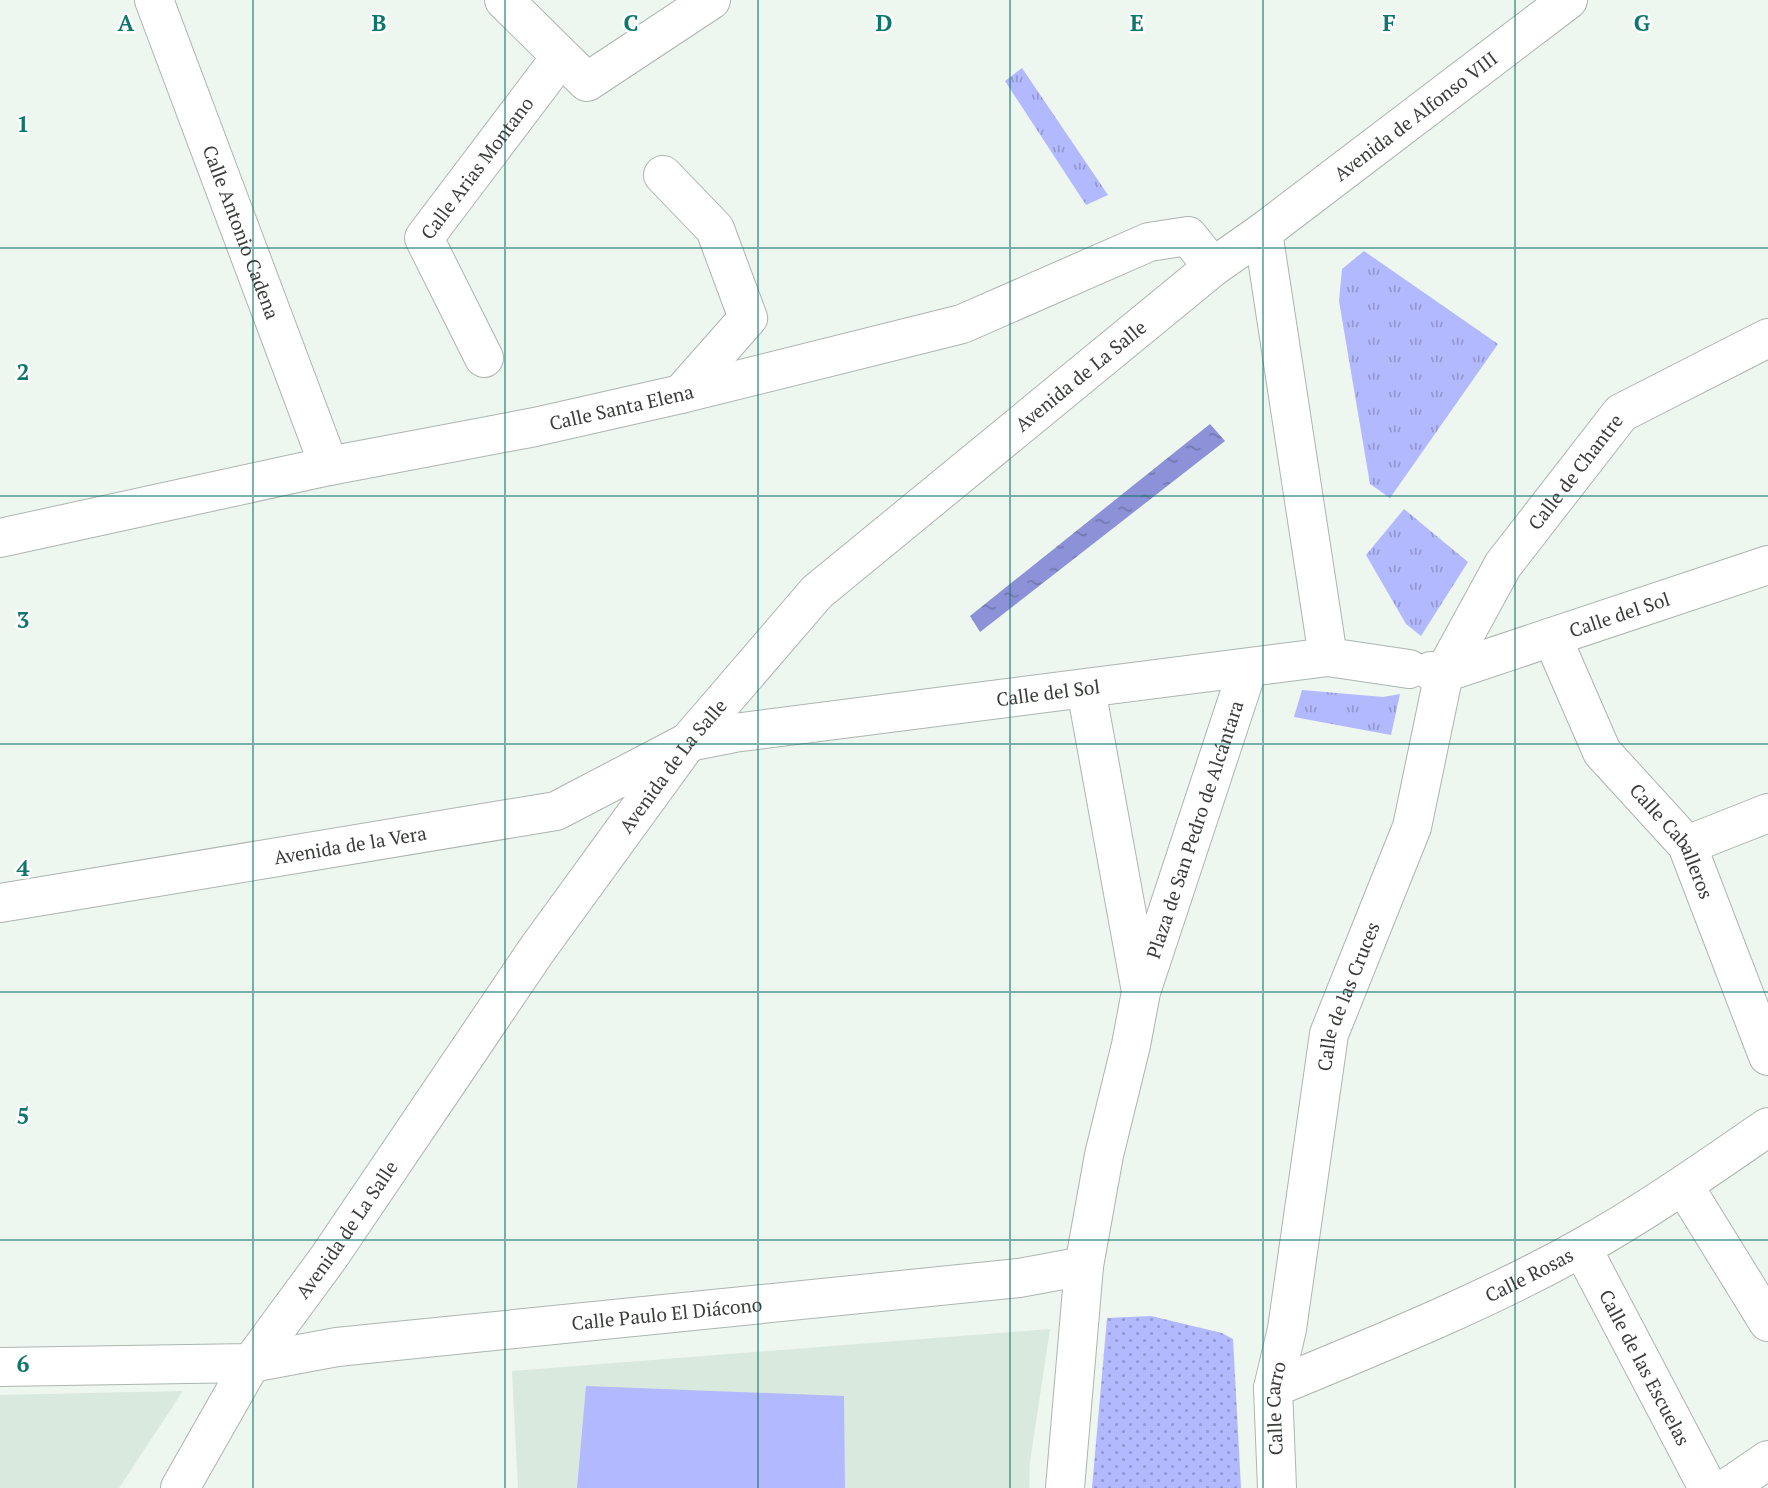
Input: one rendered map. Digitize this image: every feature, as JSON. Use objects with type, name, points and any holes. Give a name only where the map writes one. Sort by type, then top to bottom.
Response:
[{"type":"street","name":"Calle Antonio Cadena","points":[[154,0],[329,466]]},
{"type":"street","points":[[504,0],[573,70],[711,0]]},
{"type":"street","name":"Avenida de Alfonso VIII","points":[[1263,232],[1568,0]]},
{"type":"street","name":"Calle Arias Montano","points":[[484,358],[424,238],[573,70]]},
{"type":"street","points":[[663,175],[715,229],[748,318],[681,394]]},
{"type":"street","points":[[1263,232],[1328,657]]},
{"type":"street","name":"Avenida de La Salle","points":[[180,1488],[251,1363],[330,1257],[537,951],[688,742],[817,592],[1213,267],[1263,232]]},
{"type":"street","name":"Calle Santa Elena","points":[[0,538],[329,466],[681,394],[962,324],[1149,242],[1188,236],[1213,267]]},
{"type":"street","name":"Calle de Chantre","points":[[1427,671],[1503,565],[1621,412],[1768,338]]},
{"type":"street","name":"Calle del Sol","points":[[688,742],[734,733],[1328,657],[1427,671],[1552,637],[1768,565]]},
{"type":"street","name":"Calle Caballeros","points":[[1552,637],[1602,752],[1687,845],[1768,1056]]},
{"type":"street","name":"Plaza de San Pedro de Alcántara","points":[[1065,1488],[1084,1266],[1104,1155],[1131,1045],[1140,992],[1248,668]]},
{"type":"street","name":"Calle de las Cruces","points":[[1287,1329],[1329,1034],[1412,827],[1427,671]]},
{"type":"street","name":"Plaza de San Pedro de Alcántara","points":[[1086,689],[1140,992]]},
{"type":"street","name":"Avenida de la Vera","points":[[0,903],[556,811],[688,742]]},
{"type":"street","points":[[1687,845],[1768,813]]},
{"type":"street","name":"Calle Rosas","points":[[1272,1388],[1430,1324],[1582,1248],[1684,1185],[1768,1127]]},
{"type":"street","points":[[1684,1185],[1768,1322]]},
{"type":"street","name":"Calle de las Escuelas","points":[[1582,1248],[1708,1488]]},
{"type":"street","name":"Calle Paulo El Diácono","points":[[0,1367],[251,1363],[337,1347],[1019,1278],[1084,1266]]},
{"type":"street","name":"Calle Carro","points":[[1277,1488],[1272,1388],[1287,1329]]},
{"type":"street","name":"Avenida de La Salle","points":[[206,1488],[218,1423]]},
{"type":"street","points":[[1727,1488],[1768,1460]]},
{"type":"shaded area","points":[[1050,1329],[1030,1462],[1029,1488],[518,1488],[512,1371]]},
{"type":"shaded area","points":[[183,1391],[119,1488],[0,1488],[0,1395]]},
{"type":"green space","points":[[1022,68],[1108,195],[1086,205],[1005,81]]},
{"type":"green space","points":[[1364,251],[1498,344],[1390,498],[1370,484],[1339,301],[1342,269]]},
{"type":"green space","points":[[1404,509],[1468,562],[1421,636],[1406,624],[1366,555]]},
{"type":"green space","points":[[1302,690],[1383,697],[1400,694],[1391,735],[1294,717]]},
{"type":"green space","points":[[1151,1316],[1222,1333],[1233,1339],[1241,1488],[1092,1488],[1107,1318]]},
{"type":"green space","points":[[586,1386],[844,1396],[845,1488],[577,1488]]},
{"type":"water","points":[[1210,424],[1225,441],[980,632],[970,616]]}]
